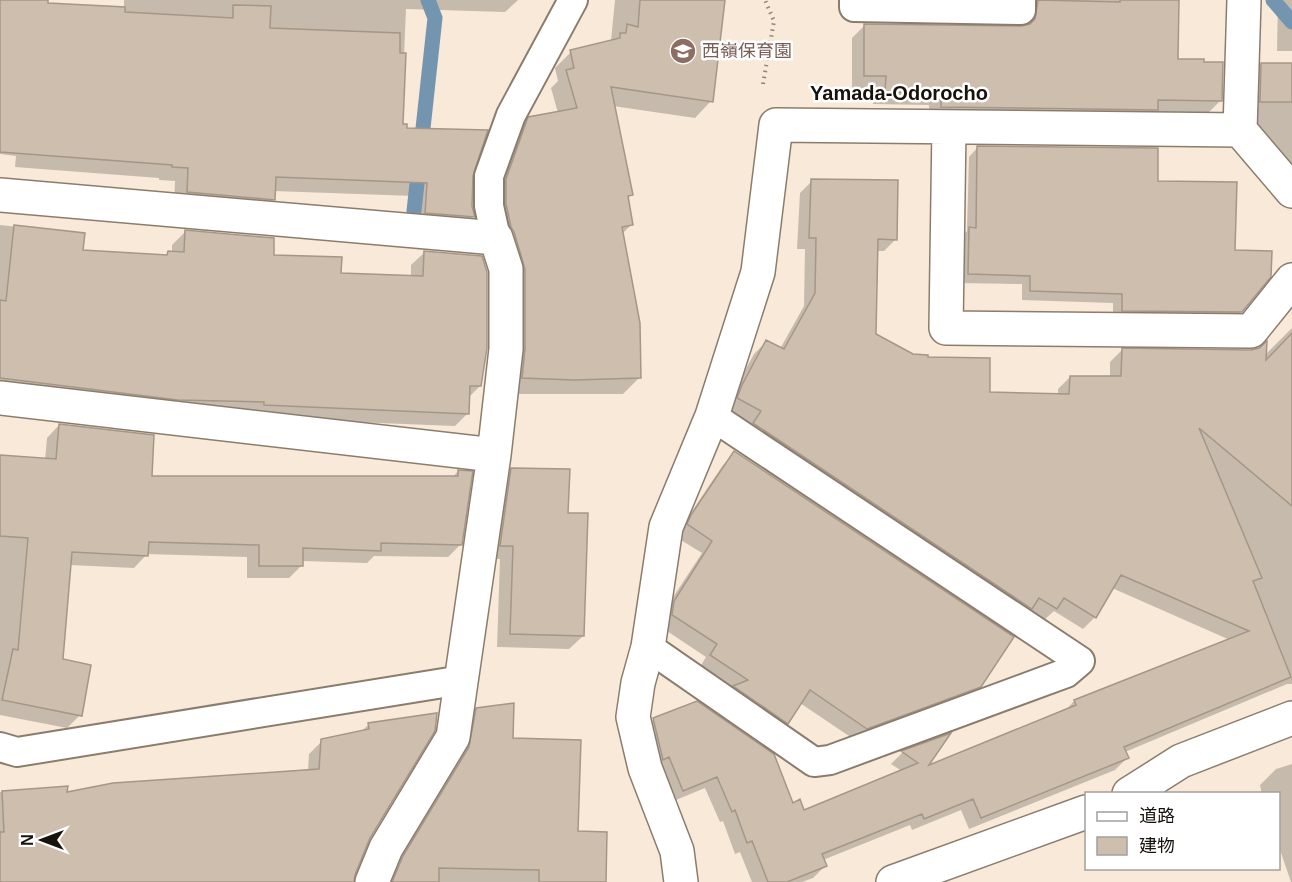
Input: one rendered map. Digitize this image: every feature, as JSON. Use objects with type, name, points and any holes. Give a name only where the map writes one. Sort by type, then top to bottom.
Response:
[{"type":"street","points":[[1244,0],[1240,130],[1292,191]]},
{"type":"street","points":[[681,882],[677,851],[645,768],[633,717],[638,683],[648,646],[666,527],[712,416],[758,272],[776,125],[1240,130]]},
{"type":"street","points":[[949,127],[946,328],[1251,330],[1292,280]]},
{"type":"street","points":[[0,195],[496,237],[506,268],[507,349],[453,737],[386,848],[372,882]]},
{"type":"street","points":[[0,398],[494,455]]},
{"type":"street","points":[[1132,792],[1181,761],[1292,718]]},
{"type":"street","points":[[893,882],[964,871],[1085,812]]},
{"type":"lane","points":[[496,237],[489,206],[489,176],[511,115],[573,0]]},
{"type":"lane","points":[[854,0],[854,7],[1021,10],[1021,0]]},
{"type":"lane","points":[[648,646],[813,762],[830,760],[1066,673],[1080,661],[712,416]]},
{"type":"lane","points":[[0,747],[17,752],[462,680]]},
{"type":"path","points":[[765,0],[774,21],[760,100],[776,125]]},
{"type":"building","points":[[0,0],[48,0],[48,3],[125,7],[125,12],[233,18],[233,5],[271,6],[270,28],[400,33],[400,53],[406,53],[403,124],[407,124],[407,128],[488,130],[473,176],[472,206],[475,217],[425,213],[427,183],[276,177],[275,200],[187,192],[188,168],[172,167],[172,165],[0,152]]},
{"type":"building","points":[[640,0],[725,0],[713,102],[611,87],[633,195],[628,196],[633,225],[622,227],[640,323],[641,378],[574,380],[522,378],[525,349],[525,269],[506,204],[506,179],[528,117],[577,108],[566,70],[574,68],[570,50],[620,38],[620,33],[626,33],[627,24],[638,27]]},
{"type":"building","points":[[1038,0],[1120,2],[1120,0],[1179,0],[1178,59],[1223,62],[1222,101],[1158,100],[1158,110],[941,107],[941,93],[885,92],[886,76],[864,76],[864,24],[1021,26],[1030,24],[1035,19]]},
{"type":"building","points":[[1261,63],[1292,63],[1292,102],[1260,102]]},
{"type":"building","points":[[977,146],[1158,148],[1158,181],[1237,182],[1235,250],[1272,251],[1271,277],[1242,312],[1122,311],[1122,294],[1030,291],[1030,276],[968,274],[969,227],[976,228]]},
{"type":"building","points":[[811,179],[898,180],[897,240],[878,239],[876,334],[913,354],[928,355],[928,357],[990,358],[990,392],[1069,394],[1070,376],[1121,376],[1122,348],[1251,350],[1259,348],[1267,341],[1266,360],[1292,333],[1292,506],[1199,428],[1262,578],[1253,581],[1291,677],[1124,747],[1129,758],[981,818],[973,799],[924,819],[922,814],[822,854],[827,866],[787,882],[768,882],[752,841],[747,843],[735,810],[732,812],[717,777],[683,791],[669,757],[663,760],[653,718],[697,701],[774,754],[793,803],[800,799],[804,810],[918,763],[901,751],[951,733],[929,765],[1076,705],[1074,700],[1249,631],[1121,575],[1096,618],[1064,598],[1057,609],[1039,598],[1032,609],[753,423],[761,411],[737,398],[742,385],[766,340],[784,349],[815,293],[816,238],[809,238]]},
{"type":"building","points":[[14,225],[85,233],[83,250],[167,255],[168,251],[184,252],[185,230],[274,238],[274,255],[342,257],[341,273],[423,276],[424,251],[482,256],[487,272],[487,348],[481,386],[470,386],[469,414],[264,405],[264,402],[178,400],[0,378],[0,300],[6,301]]},
{"type":"building","points":[[59,424],[154,435],[152,476],[458,476],[458,470],[473,471],[462,545],[381,543],[381,551],[303,548],[303,566],[259,566],[259,545],[149,542],[148,556],[72,552],[63,659],[91,665],[82,716],[2,700],[13,649],[18,650],[28,538],[0,536],[0,455],[56,459]]},
{"type":"building","points":[[734,451],[1014,637],[981,687],[867,729],[810,690],[788,724],[733,686],[748,680],[710,655],[717,644],[672,615],[674,601],[712,541],[687,524]]},
{"type":"building","points":[[511,468],[570,469],[568,513],[588,513],[584,636],[510,634],[513,546],[500,546]]},
{"type":"building","points":[[514,703],[513,738],[581,740],[578,831],[607,832],[606,882],[539,882],[539,870],[439,868],[439,882],[392,882],[403,856],[469,747],[476,708]]},
{"type":"building","points":[[437,713],[435,731],[370,838],[354,882],[0,882],[0,832],[4,832],[2,791],[68,786],[67,792],[113,783],[319,769],[321,739],[369,729],[368,723]]},
{"type":"waterway","points":[[414,211],[435,18],[428,0]]},
{"type":"waterway","points":[[1273,0],[1292,22]]},
{"type":"place","name":"西嶺保育園","points":[[683,51]]},
{"type":"district","name":"Yamada-Odorocho","points":[[899,93]]}]
